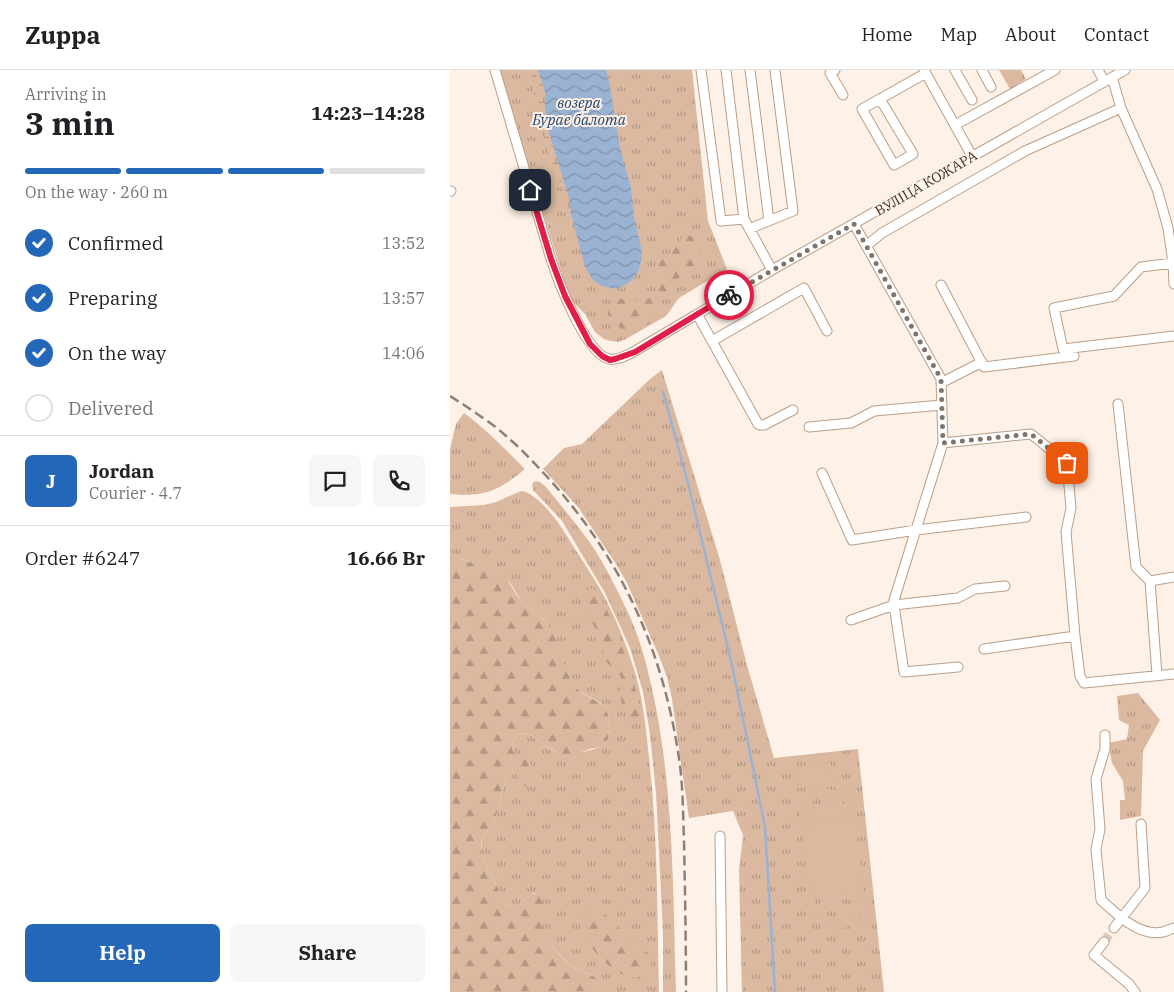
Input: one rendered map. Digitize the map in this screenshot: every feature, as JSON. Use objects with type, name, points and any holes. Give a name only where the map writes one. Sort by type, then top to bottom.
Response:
[{"type":"street","name":"ВУЛІЦА КОЖАРА","points":[[495,70],[555,270],[565,296],[590,344],[602,356],[610,360],[635,352],[772,270],[1125,70]]},
{"type":"street","points":[[701,70],[721,221],[744,218]]},
{"type":"street","points":[[726,70],[744,218],[772,270]]},
{"type":"street","points":[[750,70],[769,221]]},
{"type":"street","points":[[750,229],[793,211],[775,70]]},
{"type":"street","points":[[835,70],[830,73],[843,95]]},
{"type":"street","points":[[955,70],[972,100]]},
{"type":"street","points":[[982,70],[991,87]]},
{"type":"street","points":[[955,125],[1055,70]]},
{"type":"street","points":[[1098,70],[1108,79],[1157,189],[1171,226],[1174,284]]},
{"type":"street","points":[[880,99],[912,154],[894,165],[862,109],[925,71],[972,156]]},
{"type":"street","points":[[866,246],[882,233],[1025,151],[1121,108]]},
{"type":"street","points":[[854,224],[941,379],[943,443],[894,600],[904,672],[958,668]]},
{"type":"street","points":[[1173,263],[1141,267],[1114,296],[1054,308],[1063,349],[1174,336]]},
{"type":"street","points":[[941,284],[984,367],[1074,356]]},
{"type":"street","points":[[712,341],[804,288],[827,331]]},
{"type":"street","points":[[697,314],[758,424],[764,425],[793,410]]},
{"type":"street","points":[[941,383],[982,362]]},
{"type":"street","points":[[1118,404],[1136,567],[1150,581],[1157,675]]},
{"type":"street","points":[[809,427],[851,423],[874,412],[942,405]]},
{"type":"street","points":[[943,443],[1031,434],[1067,463],[1071,508],[1066,532],[1080,676],[1084,683],[1174,674]]},
{"type":"street","points":[[822,473],[852,540],[1026,516]]},
{"type":"street","points":[[1150,581],[1174,577]]},
{"type":"street","points":[[851,620],[894,606],[958,598],[975,588],[1005,586]]},
{"type":"street","points":[[984,649],[1075,636]]},
{"type":"street","points":[[1105,735],[1104,748],[1096,779],[1100,829],[1096,849],[1101,900],[1122,918],[1148,932],[1161,932],[1174,928]]},
{"type":"street","points":[[1114,928],[1145,888],[1141,824]]},
{"type":"street","points":[[720,836],[722,992]]},
{"type":"street","points":[[1104,942],[1094,955],[1129,984],[1135,992]]},
{"type":"green space","points":[[499,70],[692,70],[708,221],[727,269],[679,298],[666,316],[626,339],[618,342],[610,341],[595,332],[585,314],[572,301],[568,293]]},
{"type":"green space","points":[[532,70],[547,70],[617,289],[598,283],[593,279],[585,265],[571,214],[539,122]]},
{"type":"green space","points":[[999,70],[1021,70],[1026,79],[1010,89]]},
{"type":"green space","points":[[688,235],[696,238],[700,248],[700,256],[693,268],[668,288],[652,321],[637,330],[623,329],[613,323],[608,313],[611,304],[619,299],[640,301],[652,296],[657,289],[655,270],[657,264]]},
{"type":"green space","points":[[662,370],[720,560],[747,665],[774,758],[858,749],[884,992],[742,992],[739,870],[743,835],[733,811],[689,818],[672,699],[667,677],[659,656],[627,583],[616,564],[578,507],[543,469],[564,448],[582,444],[650,379]]},
{"type":"green space","points":[[464,413],[525,469],[507,483],[490,491],[462,495],[450,494],[450,449],[456,424]]},
{"type":"green space","points":[[535,481],[540,482],[546,487],[595,550],[614,583],[630,617],[646,662],[662,743],[666,779],[672,850],[676,992],[663,992],[663,932],[656,793],[650,734],[643,692],[630,648],[605,593],[562,521],[533,490],[532,484]]},
{"type":"green space","points":[[521,491],[535,497],[549,511],[596,582],[620,632],[637,680],[642,702],[652,787],[657,875],[659,992],[600,992],[600,984],[596,978],[577,969],[566,961],[543,934],[541,929],[542,904],[539,896],[534,893],[524,898],[518,907],[508,905],[482,857],[482,840],[495,820],[507,774],[512,771],[515,772],[522,783],[531,765],[526,759],[517,755],[512,750],[513,742],[517,736],[524,733],[527,734],[555,751],[571,754],[598,748],[608,740],[610,731],[608,713],[596,700],[581,692],[571,680],[556,640],[545,622],[523,602],[510,583],[500,575],[450,552],[450,507],[484,505]]},
{"type":"green space","points":[[450,551],[462,559],[489,568],[505,577],[523,603],[541,618],[552,631],[574,684],[582,693],[604,706],[608,714],[610,731],[609,737],[604,744],[575,754],[568,755],[558,752],[524,733],[517,736],[513,742],[512,750],[524,757],[531,765],[532,783],[526,787],[515,772],[512,771],[507,774],[495,820],[482,840],[481,846],[482,857],[505,902],[512,907],[518,907],[526,895],[536,894],[539,896],[544,904],[541,923],[545,935],[555,950],[566,961],[598,980],[600,992],[450,992]]},
{"type":"green space","points":[[590,588],[596,590],[602,600],[625,653],[639,707],[639,718],[636,720],[630,720],[622,707],[620,675],[605,659],[600,636],[585,609],[584,597]]},
{"type":"green space","points":[[1138,693],[1160,720],[1143,751],[1141,816],[1120,820],[1120,800],[1125,800],[1123,781],[1112,763],[1108,743],[1127,739],[1129,725],[1119,720],[1117,696]]},
{"type":"green space","points":[[831,763],[833,784],[797,788],[794,767]]},
{"type":"green space","points":[[851,785],[868,923],[863,923],[861,913],[852,924],[841,929],[829,926],[818,917],[818,921],[813,922],[799,805],[804,804],[804,806],[813,794],[824,789],[836,791],[848,800],[847,786]],"holes":[[[826,794],[836,796],[846,805],[851,820],[806,825],[806,814],[809,805],[816,798]],[[859,893],[859,905],[856,914],[849,920],[841,923],[832,923],[824,918],[818,910],[815,898]]]},
{"type":"green space","points":[[842,802],[844,819],[812,823],[810,806]]},
{"type":"green space","points":[[591,911],[604,914],[650,956],[651,965],[647,972],[640,976],[632,977],[615,970],[601,959],[590,945],[582,929],[581,921],[584,915]]},
{"type":"water","name":"возера Бурае балота","points":[[538,70],[606,70],[620,148],[631,188],[634,217],[642,258],[638,272],[633,279],[617,289],[600,285],[593,280],[585,267],[571,214],[569,198],[547,126],[545,92]]},
{"type":"waterway","points":[[663,392],[688,483],[732,665],[765,827],[775,992]]},
{"type":"tunnel","points":[[1104,942],[1114,928]]},
{"type":"railway","points":[[450,396],[497,428],[514,443],[551,481],[577,512],[619,576],[636,610],[650,645],[672,719],[679,758],[683,799],[686,992]]},
{"type":"way so far","points":[[729,295],[854,224],[941,379],[943,443],[1031,434],[1067,463]]},
{"type":"route","points":[[530,190],[551,259],[565,296],[590,344],[602,356],[610,360],[635,352],[729,295]]}]
